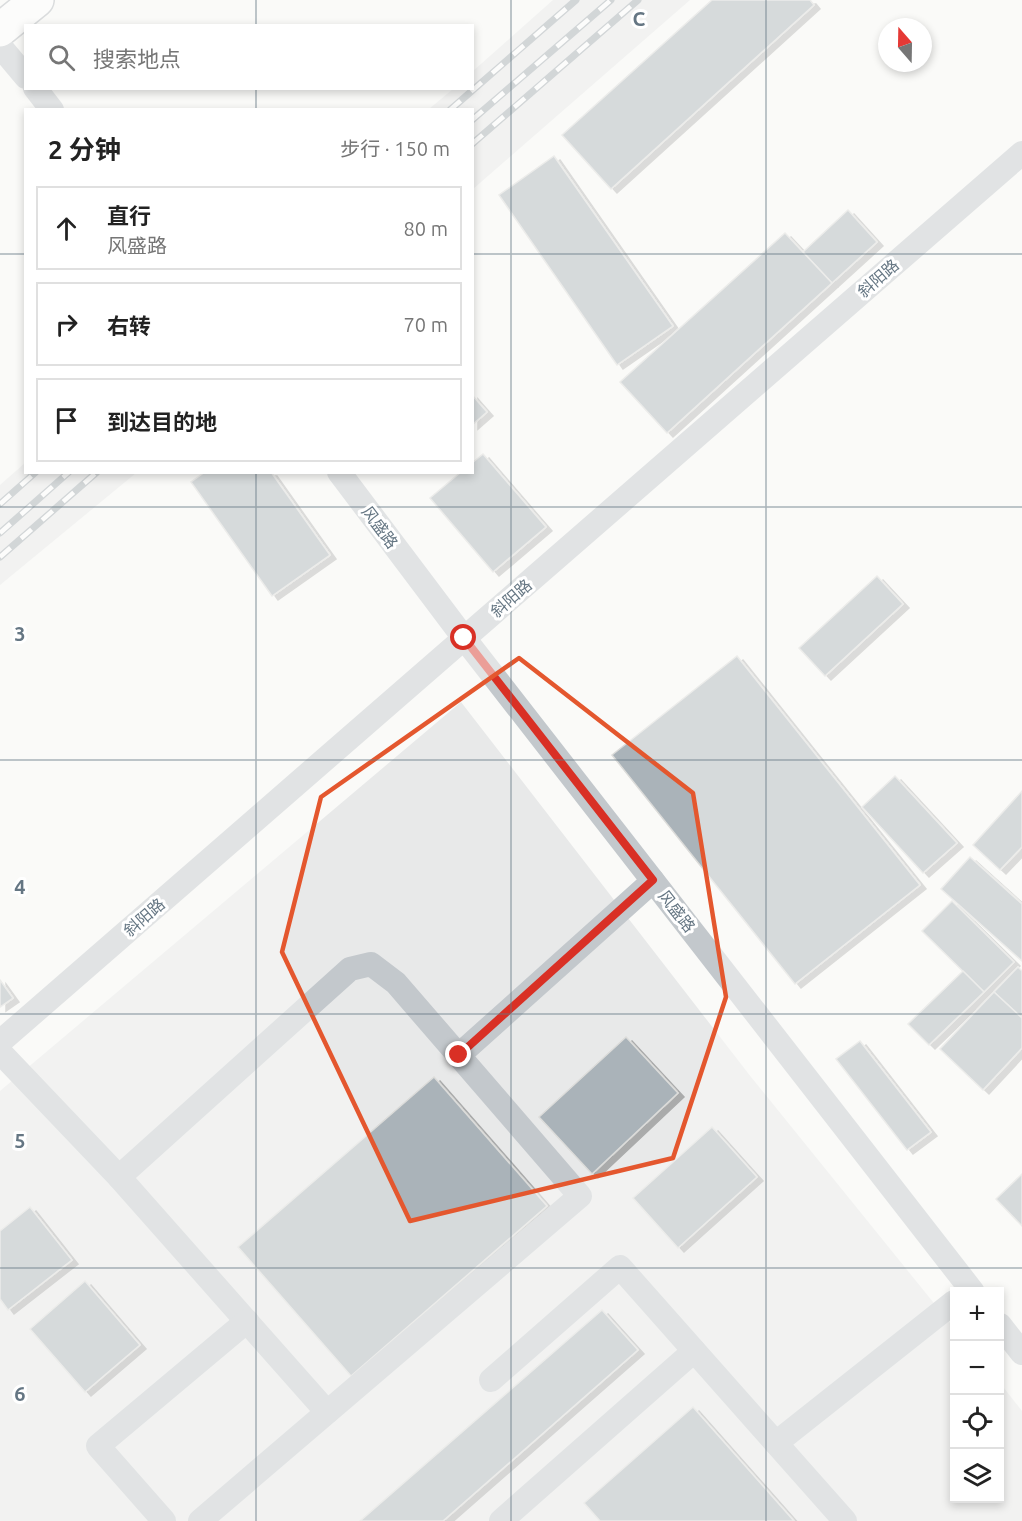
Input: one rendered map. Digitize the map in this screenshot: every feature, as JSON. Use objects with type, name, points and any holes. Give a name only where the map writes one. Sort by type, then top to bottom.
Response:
[{"type":"highway","points":[[0,30],[37,0]]},
{"type":"street","points":[[0,46],[24,75]]},
{"type":"street","points":[[37,90],[50,108]]},
{"type":"street","name":"斜阳路","points":[[0,1042],[1022,153]]},
{"type":"street","name":"风盛路","points":[[341,474],[464,638],[653,880],[961,1287]]},
{"type":"street","points":[[459,1055],[653,880]]},
{"type":"street","points":[[119,1176],[350,969],[372,964],[396,983],[580,1196],[200,1521]]},
{"type":"street","points":[[0,1052],[119,1176],[327,1412]]},
{"type":"street","points":[[491,1380],[620,1267],[845,1521]]},
{"type":"street","points":[[776,1443],[950,1306]]},
{"type":"street","points":[[164,1521],[98,1446],[247,1322]]},
{"type":"street","points":[[1004,1331],[1022,1353]]},
{"type":"street","points":[[501,1521],[694,1351]]},
{"type":"highlighted area","points":[[519,658],[693,793],[726,997],[673,1158],[410,1221],[282,952],[321,797]]},
{"type":"shaded area","points":[[553,0],[690,0],[474,188],[474,108],[430,108],[452,90],[474,90],[474,70]]},
{"type":"shaded area","points":[[24,464],[24,474],[135,474],[0,585],[0,485]]},
{"type":"shaded area","points":[[461,702],[751,1077],[950,1323],[950,1503],[1004,1503],[1004,1388],[1022,1411],[1022,1521],[0,1521],[0,1091]]},
{"type":"building","points":[[712,0],[810,0],[814,5],[611,189],[562,135]]},
{"type":"building","points":[[554,156],[673,326],[617,365],[499,195]]},
{"type":"building","points":[[848,210],[877,242],[832,283],[803,252]]},
{"type":"building","points":[[785,233],[832,283],[667,433],[620,382]]},
{"type":"building","points":[[474,397],[487,412],[474,423]]},
{"type":"building","points":[[483,454],[546,527],[493,572],[430,498],[459,474],[474,474],[474,461]]},
{"type":"building","points":[[202,474],[272,474],[330,555],[272,596],[191,482]]},
{"type":"building","points":[[877,576],[903,604],[825,676],[799,648]]},
{"type":"building","points":[[737,656],[920,885],[795,984],[612,755]]},
{"type":"building","points":[[895,776],[957,843],[923,873],[862,807]]},
{"type":"building","points":[[1022,791],[1022,847],[1000,870],[973,845]]},
{"type":"building","points":[[970,857],[1022,904],[1022,961],[941,889]]},
{"type":"building","points":[[952,901],[1014,962],[984,992],[922,931]]},
{"type":"building","points":[[1018,967],[1022,971],[1022,1018],[994,992]]},
{"type":"building","points":[[963,971],[984,992],[929,1045],[908,1024]]},
{"type":"building","points":[[0,980],[13,998],[0,1007]]},
{"type":"building","points":[[994,992],[1022,1018],[1022,1048],[983,1090],[940,1049]]},
{"type":"building","points":[[626,1037],[678,1093],[592,1174],[539,1117]]},
{"type":"building","points":[[860,1041],[931,1132],[907,1150],[836,1059]]},
{"type":"building","points":[[434,1077],[547,1206],[351,1376],[238,1247]]},
{"type":"building","points":[[712,1127],[757,1177],[678,1248],[633,1198]]},
{"type":"building","points":[[1022,1174],[1022,1226],[996,1199]]},
{"type":"building","points":[[30,1207],[72,1260],[8,1310],[0,1299],[0,1231]]},
{"type":"building","points":[[85,1281],[140,1345],[85,1392],[30,1329]]},
{"type":"building","points":[[602,1310],[638,1350],[443,1521],[360,1521]]},
{"type":"building","points":[[693,1407],[794,1521],[600,1521],[584,1503]]},
{"type":"railway","points":[[474,89],[576,0]]},
{"type":"railway","points":[[474,118],[611,0]]},
{"type":"railway","points":[[474,142],[638,0]]},
{"type":"railway","points":[[452,108],[473,90]]},
{"type":"railway","points":[[0,504],[34,474]]},
{"type":"railway","points":[[0,533],[67,474]]},
{"type":"railway","points":[[0,557],[95,474]]},
{"type":"route","points":[[459,1055],[653,880],[464,638]]}]
